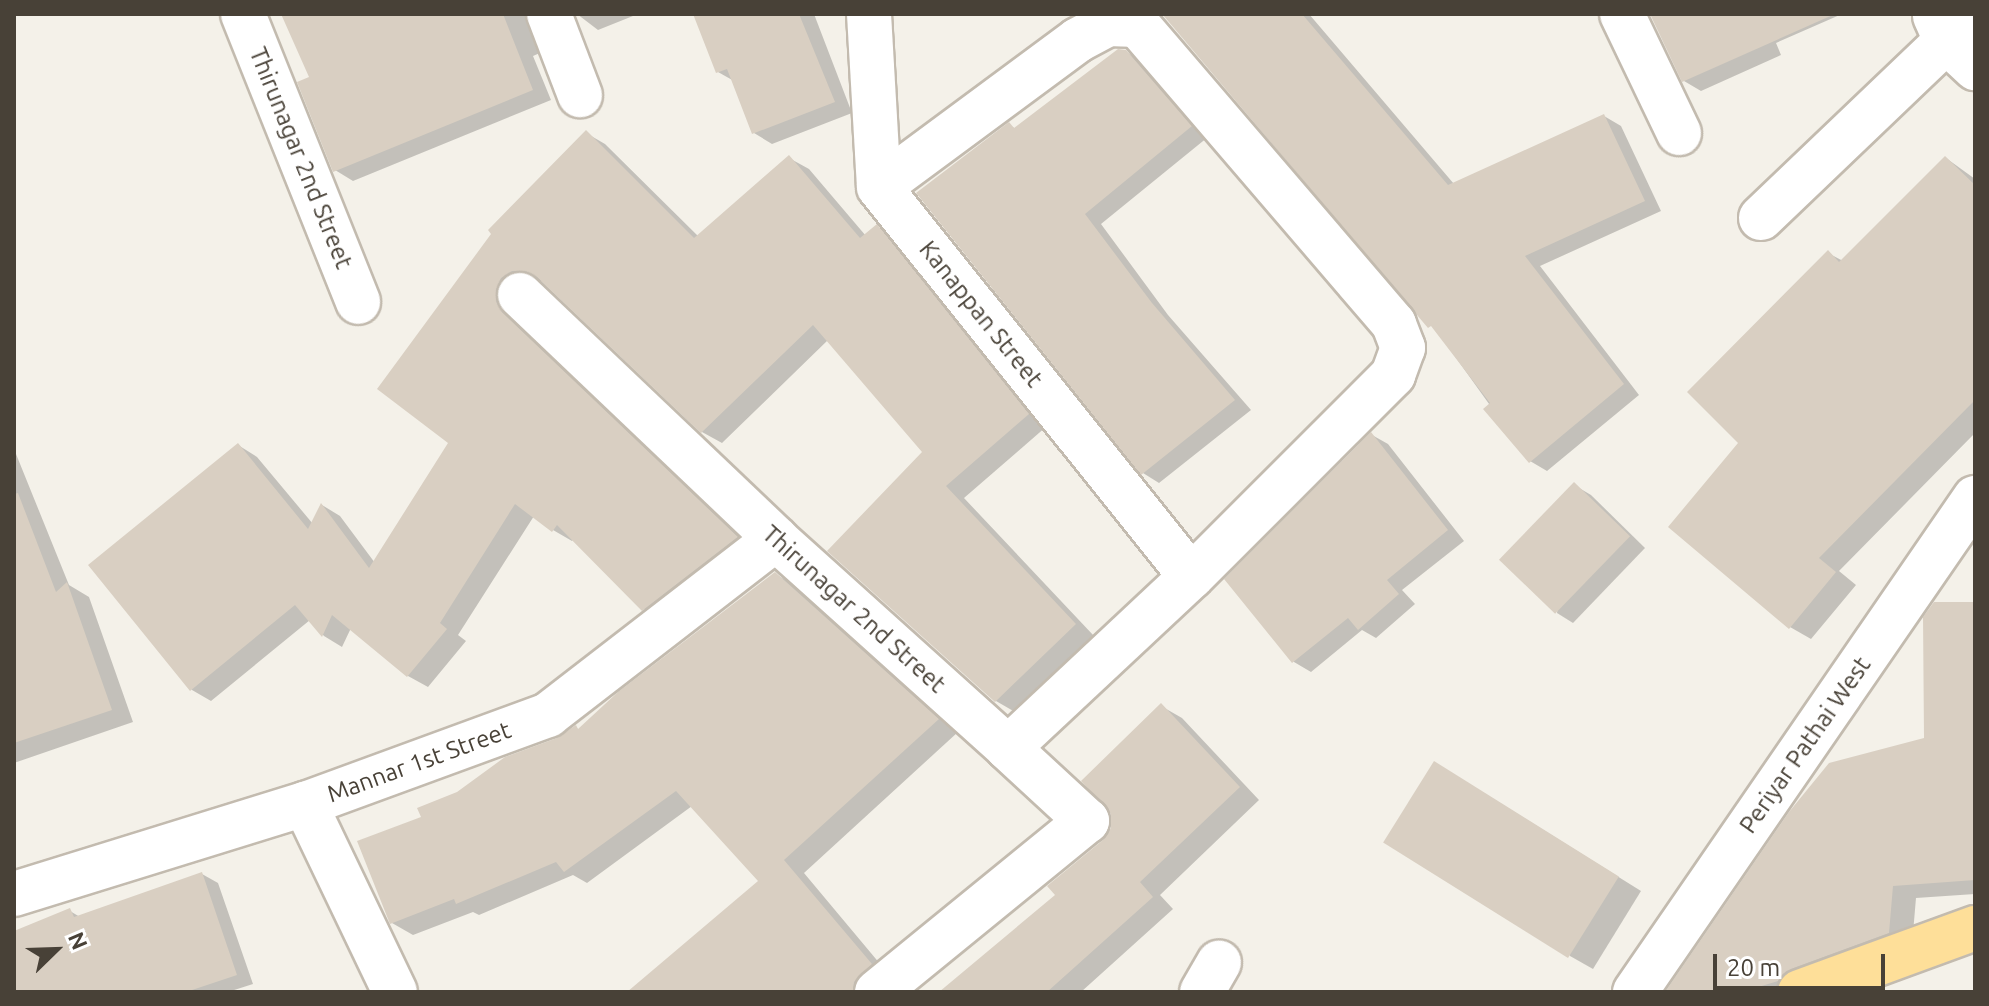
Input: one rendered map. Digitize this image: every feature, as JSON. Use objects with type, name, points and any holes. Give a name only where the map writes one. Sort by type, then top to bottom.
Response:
[{"type":"main road","points":[[1800,992],[1975,928]]},
{"type":"street","name":"Thirunagar 2nd Street","points":[[243,14],[358,302]]},
{"type":"street","points":[[549,14],[580,95]]},
{"type":"street","points":[[869,14],[879,187]]},
{"type":"street","points":[[1622,14],[1679,133]]},
{"type":"street","points":[[879,187],[1078,40],[1108,24],[1138,25],[1394,324],[1403,348],[1393,375],[1191,577],[1008,748]]},
{"type":"street","points":[[1761,218],[1954,34]]},
{"type":"street","name":"Kanappan Street","points":[[879,187],[1191,577]]},
{"type":"street","name":"Thirunagar 2nd Street","points":[[520,295],[776,539],[1087,821],[877,992]]},
{"type":"street","name":"Periyar Pathai West","points":[[1635,992],[1975,498]]},
{"type":"street","name":"Mannar 1st Street","points":[[14,894],[305,804],[548,715],[776,539]]},
{"type":"street","points":[[305,804],[395,992]]},
{"type":"building","points":[[281,14],[503,14],[533,90],[333,172],[297,82],[309,77]]},
{"type":"building","points":[[693,14],[799,14],[835,102],[752,134],[727,69],[716,73]]},
{"type":"building","points":[[1302,14],[1448,185],[1604,114],[1645,201],[1525,256],[1624,384],[1529,463],[1483,409],[1490,403],[1431,326],[1428,328],[1163,15]]},
{"type":"building","points":[[1650,14],[1835,14],[1682,82]]},
{"type":"building","points":[[1118,49],[1126,50],[1192,126],[1085,214],[1152,303],[1235,400],[1141,475],[916,193],[1009,122],[1014,128]]},
{"type":"building","points":[[586,130],[694,238],[789,155],[860,238],[877,224],[1029,414],[946,486],[1076,624],[995,702],[827,551],[922,452],[813,325],[701,433],[537,277],[525,271],[512,271],[501,278],[496,301],[502,312],[738,537],[642,611],[557,525],[552,532],[515,504],[440,623],[447,629],[407,677],[332,615],[322,637],[295,605],[190,691],[88,565],[238,443],[308,529],[321,503],[369,568],[448,443],[377,389],[491,234],[488,230]]},
{"type":"building","points":[[1945,156],[1975,185],[1975,400],[1819,558],[1836,572],[1789,629],[1668,527],[1738,443],[1687,392],[1828,250],[1839,262]]},
{"type":"building","points":[[1371,432],[1448,530],[1387,580],[1399,594],[1358,630],[1348,618],[1292,663],[1224,579]]},
{"type":"building","points":[[1574,482],[1630,536],[1555,614],[1499,560]]},
{"type":"building","points":[[18,493],[56,592],[67,582],[112,710],[14,743],[14,494]]},
{"type":"building","points":[[775,572],[939,719],[784,860],[872,964],[854,982],[853,992],[627,992],[758,881],[676,791],[564,872],[556,862],[456,904],[454,899],[390,924],[357,841],[421,817],[417,808],[457,792],[505,757],[557,738],[576,725],[578,729],[618,692]]},
{"type":"building","points":[[1934,602],[1975,602],[1975,880],[1893,886],[1889,933],[1791,969],[1778,981],[1742,992],[1665,992],[1789,812],[1829,763],[1924,738],[1923,617]]},
{"type":"building","points":[[1161,703],[1240,787],[1140,882],[1153,897],[1047,992],[939,992],[1055,895],[1047,886],[1103,840],[1111,828],[1111,814],[1081,781]]},
{"type":"building","points":[[1434,761],[1619,877],[1568,958],[1383,842]]},
{"type":"building","points":[[202,872],[237,975],[186,992],[14,992],[14,931],[70,908],[74,917]]}]
